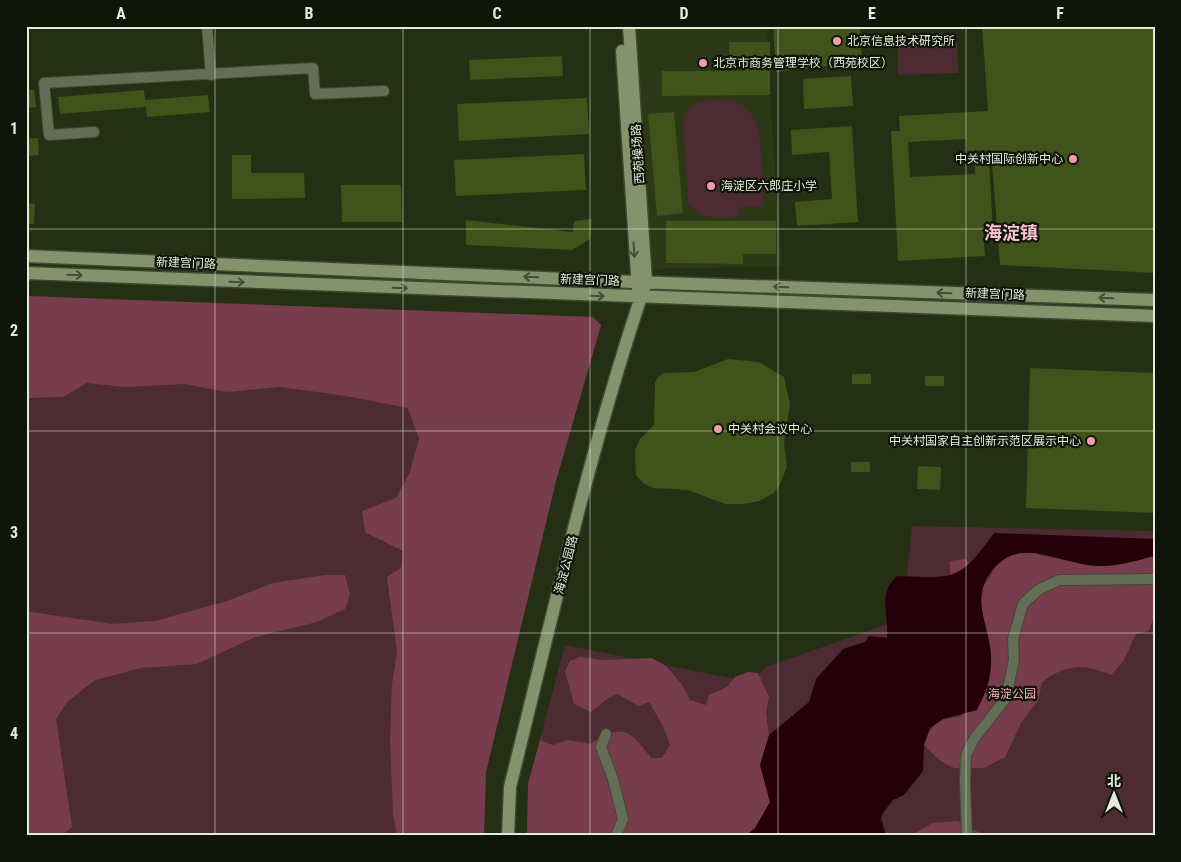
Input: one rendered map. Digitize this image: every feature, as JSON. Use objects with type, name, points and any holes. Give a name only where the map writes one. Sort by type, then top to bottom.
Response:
[{"type":"street","points":[[207,26],[211,75]]},
{"type":"street","name":"西苑操场路","points":[[620,26],[641,282]]},
{"type":"street","name":"西苑操场路","points":[[629,26],[641,282]]},
{"type":"street","points":[[94,132],[49,135],[44,83],[313,68],[314,94],[384,91]]},
{"type":"street","name":"新建宫门路","points":[[26,256],[641,282],[1155,300]]},
{"type":"street","name":"新建宫门路","points":[[26,273],[641,298],[1155,316]]},
{"type":"street","name":"海淀公园路","points":[[508,836],[510,787],[596,443],[641,298],[641,282]]},
{"type":"street","points":[[967,836],[966,755],[974,739],[1006,698],[1014,660],[1013,639],[1023,604],[1038,590],[1059,580],[1155,578]]},
{"type":"street","points":[[606,734],[601,747],[613,779],[623,820],[616,836]]},
{"type":"shaded area","name":"海淀区六郎庄小学","points":[[634,26],[767,26],[770,100],[782,266],[651,269]]},
{"type":"shaded area","points":[[994,533],[1155,539],[1155,556],[1109,566],[1075,563],[1034,553],[1021,553],[1008,557],[997,565],[988,576],[981,598],[991,655],[990,677],[984,696],[977,710],[943,719],[930,728],[924,745],[923,771],[904,795],[893,800],[883,813],[881,818],[886,836],[746,836],[755,828],[770,802],[760,765],[769,735],[809,702],[816,679],[843,649],[865,642],[869,636],[887,638],[885,605],[887,590],[891,583],[897,576],[931,577],[954,574],[972,561]]},
{"type":"green space","points":[[957,42],[958,73],[898,75],[897,44]]},
{"type":"green space","points":[[730,99],[746,109],[757,125],[761,153],[764,207],[739,207],[738,217],[710,217],[698,212],[688,201],[683,121],[686,113],[695,104],[708,100]]},
{"type":"green space","points":[[26,296],[593,317],[601,325],[556,481],[486,772],[484,836],[26,836]]},
{"type":"green space","points":[[26,296],[593,317],[601,325],[556,481],[486,772],[484,836],[397,836],[393,814],[390,740],[392,684],[397,652],[387,577],[401,568],[403,551],[365,532],[362,511],[396,498],[410,472],[419,439],[408,408],[346,396],[280,387],[227,392],[184,384],[125,387],[87,383],[63,397],[28,398],[26,397]]},
{"type":"green space","name":"海淀公园","points":[[912,526],[1155,531],[1155,836],[527,836],[528,784],[565,645],[750,682],[766,667],[888,624],[885,604],[886,592],[888,586],[897,576],[907,576]]},
{"type":"green space","points":[[1032,551],[1043,556],[1101,566],[1155,556],[1155,613],[1149,631],[1136,634],[1124,660],[1111,675],[1092,668],[1075,667],[1059,672],[1042,682],[1038,701],[1022,721],[1005,757],[984,768],[954,768],[939,760],[924,745],[936,723],[961,716],[991,654],[980,610],[983,587],[996,566],[1011,554]]},
{"type":"green space","points":[[965,559],[970,564],[960,573],[950,576],[950,561]]},
{"type":"green space","points":[[325,575],[345,575],[350,594],[345,609],[317,622],[255,637],[197,664],[141,668],[95,680],[67,702],[56,719],[72,827],[61,836],[26,836],[26,611],[112,624],[155,621],[227,601],[273,583]]},
{"type":"green space","points":[[580,657],[604,660],[652,658],[666,666],[683,686],[690,700],[706,705],[709,695],[727,687],[735,677],[748,672],[758,673],[769,697],[766,712],[769,735],[760,765],[770,802],[755,828],[746,836],[527,836],[528,784],[540,740],[553,745],[568,740],[590,744],[611,733],[625,732],[637,741],[651,758],[662,758],[670,745],[663,726],[649,702],[638,706],[618,694],[608,698],[591,712],[574,704],[565,671],[570,661]]},
{"type":"green space","points":[[957,821],[986,836],[910,836],[932,823]]},
{"type":"building","points":[[773,26],[860,26],[862,62],[776,72]]},
{"type":"building","name":"中关村国际创新中心","points":[[982,26],[1155,26],[1155,273],[1000,265],[991,150],[967,151],[966,139],[908,142],[910,177],[975,174],[975,162],[989,161],[993,231],[983,231],[985,256],[898,261],[891,131],[900,131],[899,116],[988,111]]},
{"type":"building","points":[[729,42],[770,42],[770,95],[662,96],[662,71],[744,71],[744,59],[729,59]]},
{"type":"building","points":[[562,56],[563,76],[470,80],[469,60]]},
{"type":"building","points":[[851,76],[853,106],[804,109],[803,79]]},
{"type":"building","points":[[26,90],[34,90],[36,107],[26,108]]},
{"type":"building","points":[[144,90],[145,100],[208,95],[210,112],[147,117],[146,107],[60,114],[58,97]]},
{"type":"building","points":[[587,98],[589,134],[459,141],[457,104]]},
{"type":"building","points":[[674,112],[683,213],[657,216],[648,114]]},
{"type":"building","points":[[852,126],[858,222],[797,226],[795,202],[832,199],[829,152],[792,155],[791,130]]},
{"type":"building","points":[[38,138],[39,155],[26,156],[26,139]]},
{"type":"building","points":[[584,154],[586,190],[456,196],[454,160]]},
{"type":"building","points":[[232,155],[251,155],[251,173],[304,173],[305,198],[232,199]]},
{"type":"building","points":[[341,185],[401,185],[402,222],[342,222]]},
{"type":"building","points":[[26,203],[35,204],[34,224],[26,224]]},
{"type":"building","points":[[592,219],[590,239],[572,250],[466,245],[466,220],[573,232],[574,221]]},
{"type":"building","points":[[666,221],[776,221],[776,254],[743,254],[743,264],[666,263]]},
{"type":"building","name":"中关村会议中心","points":[[728,359],[759,362],[784,377],[790,404],[784,443],[787,467],[774,493],[759,501],[743,504],[725,504],[688,490],[654,488],[644,484],[636,475],[635,450],[640,439],[654,425],[655,383],[658,377],[663,373],[694,372]]},
{"type":"building","name":"中关村国家自主创新示范区展示中心","points":[[1030,368],[1155,373],[1155,513],[1026,508]]},
{"type":"building","points":[[852,374],[871,374],[871,384],[852,384]]},
{"type":"building","points":[[925,376],[944,376],[944,386],[925,386]]},
{"type":"building","points":[[851,462],[870,462],[870,472],[851,472]]},
{"type":"building","points":[[918,466],[941,467],[940,490],[917,489]]},
{"type":"place","name":"北京信息技术研究所","points":[[837,41]]},
{"type":"place","name":"北京市商务管理学校（西苑校区）","points":[[703,63]]},
{"type":"place","name":"中关村国际创新中心","points":[[1073,159]]},
{"type":"place","name":"海淀区六郎庄小学","points":[[711,186]]},
{"type":"place","name":"中关村会议中心","points":[[718,429]]},
{"type":"place","name":"中关村国家自主创新示范区展示中心","points":[[1091,441]]},
{"type":"district","name":"海淀镇","points":[[1011,233]]}]
